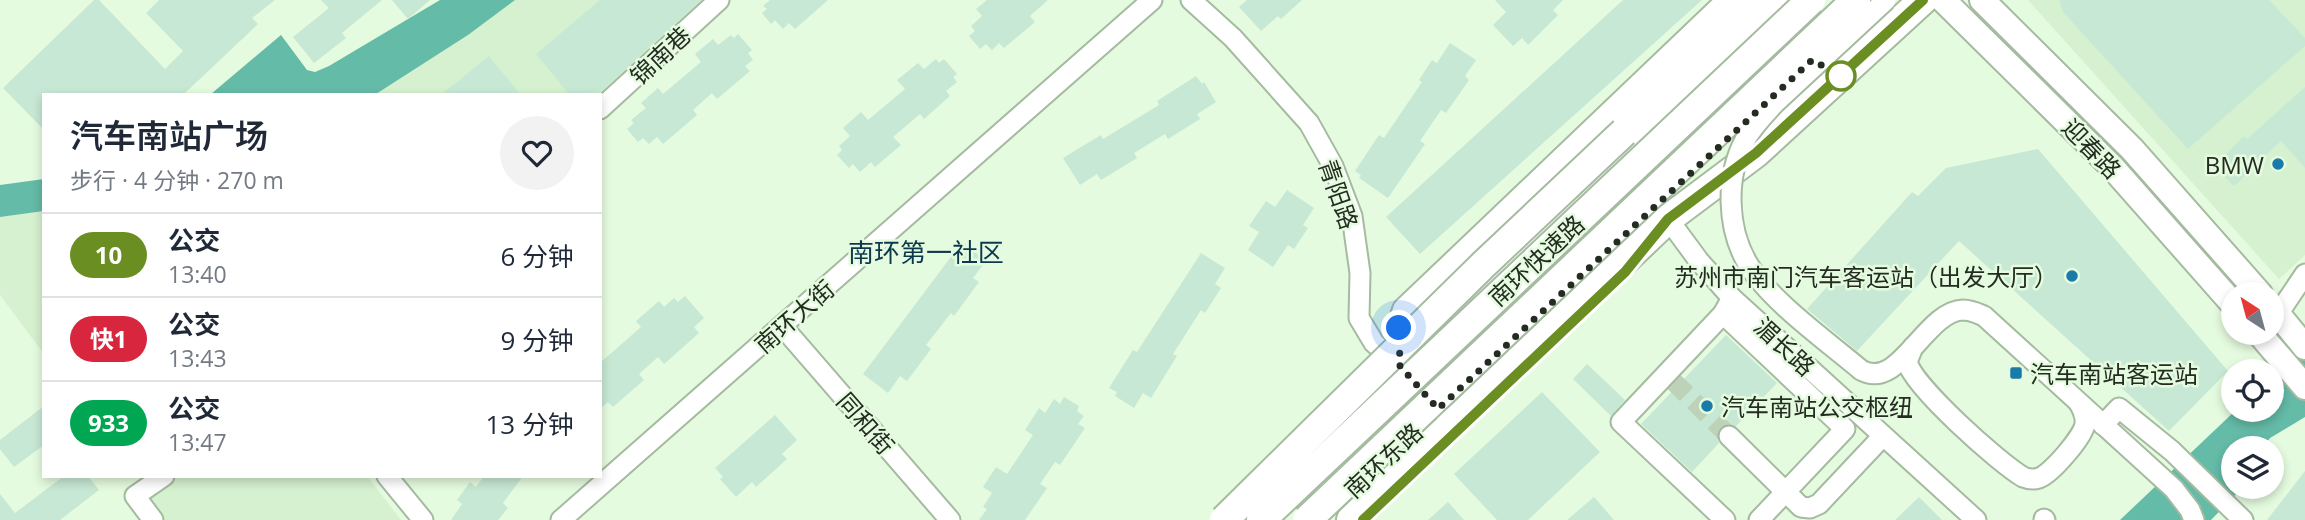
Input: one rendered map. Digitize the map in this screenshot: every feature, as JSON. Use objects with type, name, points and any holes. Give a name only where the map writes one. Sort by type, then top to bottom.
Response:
[{"type":"highway","points":[[1224,520],[1483,265],[1762,0]]},
{"type":"highway","name":"南环快速路","points":[[1261,520],[1811,0]]},
{"type":"highway","name":"南环快速路","points":[[1307,520],[1856,0]]},
{"type":"highway","points":[[1350,520],[1668,219],[1756,153],[1923,0]]},
{"type":"main road","points":[[1400,366],[1399,328],[1405,310],[1730,0]]},
{"type":"main road","points":[[1233,520],[1788,0]]},
{"type":"main road","name":"南环东路","points":[[1320,520],[1877,0]]},
{"type":"main road","name":"迎春路","points":[[1943,0],[2112,167],[2221,290]]},
{"type":"main road","name":"迎春路","points":[[1982,0],[2132,149],[2249,282]]},
{"type":"main road","points":[[1363,520],[1625,272],[1668,219]]},
{"type":"main road","points":[[2284,321],[2302,344]]},
{"type":"main road","points":[[2269,345],[2305,387]]},
{"type":"street","name":"锦南巷","points":[[602,107],[719,0]]},
{"type":"street","name":"南环大街","points":[[562,520],[1152,0]]},
{"type":"street","name":"青阳路","points":[[1191,0],[1233,38],[1309,122],[1333,166],[1352,215],[1360,273],[1359,318],[1374,343],[1400,366],[1438,409]]},
{"type":"street","points":[[1886,0],[1775,103],[1758,121],[1745,141],[1733,175],[1731,195],[1736,234],[1749,265],[1778,298],[1861,370],[1871,374],[1882,373],[1891,368],[1944,316],[1956,311],[1972,311],[1984,316],[2174,489],[2190,510],[2193,520]]},
{"type":"street","name":"湄长路","points":[[1668,219],[1728,306],[1883,436],[1976,520]]},
{"type":"street","points":[[2284,299],[2305,274]]},
{"type":"street","points":[[1725,520],[1621,422],[1670,378],[1728,306],[1845,429],[1759,520]]},
{"type":"street","name":"同和街","points":[[782,326],[950,520]]},
{"type":"street","points":[[1913,347],[1907,362],[1919,384],[2022,477],[2030,480],[2042,477],[2081,434],[2085,415],[2077,400]]},
{"type":"street","points":[[2103,425],[2119,408],[2172,451],[2237,514]]},
{"type":"street","points":[[1730,436],[1801,507],[1810,508],[1819,505],[1883,436]]},
{"type":"street","points":[[153,520],[135,496],[161,478]]},
{"type":"street","points":[[389,478],[423,520]]},
{"type":"shaded area","points":[[515,0],[711,0],[602,98],[602,93],[378,93],[468,35]]},
{"type":"shaded area","points":[[2028,0],[2305,0],[2305,255],[2279,279]]},
{"type":"shaded area","points":[[42,211],[42,351],[0,295],[0,217]]},
{"type":"shaded area","points":[[171,478],[369,478],[401,520],[162,520],[144,497]]},
{"type":"water","points":[[440,0],[515,0],[468,35],[378,93],[212,93],[281,35],[307,70],[315,72]]},
{"type":"water","points":[[42,179],[42,211],[0,217],[0,185]]},
{"type":"water","points":[[2305,344],[2305,417],[2273,436],[2221,436],[2221,499],[2231,499],[2211,520],[2120,520],[2223,422],[2284,422],[2284,364]]},
{"type":"building","points":[[94,0],[99,0],[165,69],[183,51],[146,13],[159,0],[275,0],[252,18],[258,24],[185,93],[42,93],[42,128],[3,88]]},
{"type":"building","points":[[321,0],[382,0],[342,33],[346,38],[314,63],[293,37],[329,8]]},
{"type":"building","points":[[392,0],[430,0],[408,19]]},
{"type":"building","points":[[600,0],[701,0],[599,93],[568,93],[536,54]]},
{"type":"building","points":[[770,0],[828,0],[795,29],[789,23],[783,29],[775,20],[771,24],[762,13],[767,9],[763,6]]},
{"type":"building","points":[[987,0],[1048,0],[1030,16],[1035,22],[1004,48],[999,43],[992,50],[986,44],[980,49],[969,36],[975,31],[971,26],[982,16],[976,9]]},
{"type":"building","points":[[1247,0],[1302,0],[1281,19],[1278,16],[1261,31],[1239,7]]},
{"type":"building","points":[[1495,0],[1563,0],[1553,10],[1558,15],[1528,45],[1522,38],[1513,46],[1493,25],[1506,12]]},
{"type":"building","points":[[1623,0],[1702,0],[1420,254],[1386,217]]},
{"type":"building","points":[[2059,0],[2269,0],[2305,38],[2305,46],[2188,149],[2063,12]]},
{"type":"building","points":[[738,34],[752,50],[748,53],[753,60],[745,66],[750,71],[717,99],[712,93],[693,110],[697,115],[663,144],[657,137],[649,144],[643,138],[638,142],[627,129],[634,123],[631,120],[646,108],[641,103],[658,88],[663,94],[701,62],[695,54],[713,39],[718,45],[731,35],[734,38]]},
{"type":"building","points":[[1450,43],[1476,60],[1465,76],[1469,80],[1446,113],[1441,110],[1420,141],[1425,144],[1388,198],[1359,178],[1361,175],[1355,171],[1379,135],[1384,138],[1422,82],[1419,80],[1432,60],[1437,63]]},
{"type":"building","points":[[489,56],[519,93],[443,93]]},
{"type":"building","points":[[936,59],[939,63],[944,59],[957,74],[953,77],[957,82],[946,91],[950,96],[924,119],[920,114],[893,137],[901,145],[875,167],[871,162],[860,172],[853,164],[849,168],[837,155],[842,150],[839,146],[850,136],[843,128],[861,112],[868,120],[905,89],[897,80],[918,63],[924,69]]},
{"type":"building","points":[[1196,76],[1202,84],[1204,82],[1216,102],[1197,114],[1200,119],[1168,139],[1165,134],[1134,153],[1137,158],[1101,180],[1097,174],[1080,185],[1063,158],[1101,135],[1103,139],[1159,105],[1157,101]]},
{"type":"building","points":[[2305,87],[2305,168],[2281,141],[2234,186],[2214,166],[2244,136],[2247,139]]},
{"type":"building","name":"苏州市南门汽车客运站（出发大厅）","points":[[2038,149],[2221,363],[2221,378],[2169,431],[1959,241],[1857,351],[1807,309],[1912,192],[1918,196],[1946,168]]},
{"type":"building","points":[[1287,190],[1314,208],[1303,225],[1308,228],[1294,249],[1288,245],[1273,267],[1248,250],[1259,232],[1249,226],[1266,201],[1275,207]]},
{"type":"building","points":[[962,242],[986,261],[973,278],[979,282],[954,316],[951,313],[926,345],[931,349],[907,381],[900,376],[888,393],[863,374]]},
{"type":"building","points":[[1201,253],[1225,268],[1215,284],[1221,288],[1205,313],[1201,310],[1173,354],[1177,356],[1151,398],[1143,393],[1134,408],[1115,396],[1117,392],[1109,388],[1133,350],[1137,352]]},
{"type":"building","points":[[685,296],[704,318],[694,327],[699,333],[664,364],[658,357],[639,374],[644,380],[613,407],[608,402],[602,407],[602,361],[641,327],[636,321],[659,301],[664,307],[674,298],[678,302]]},
{"type":"building","name":"汽车南站公交枢纽","points":[[1726,335],[1777,383],[1736,426],[1726,424],[1720,428],[1717,434],[1719,443],[1692,472],[1641,424]]},
{"type":"building","points":[[1587,364],[1625,400],[1611,416],[1573,379]]},
{"type":"building","points":[[1542,392],[1600,452],[1528,520],[1497,520],[1454,474]]},
{"type":"building","points":[[1064,397],[1079,406],[1077,411],[1084,416],[1078,424],[1085,428],[1060,465],[1055,462],[1040,484],[1047,488],[1025,520],[979,520],[987,509],[983,507],[992,493],[983,487],[996,467],[1007,474],[1033,435],[1025,430],[1039,408],[1045,413],[1054,399],[1060,404]]},
{"type":"building","points":[[42,408],[42,446],[14,467],[0,449],[0,440]]},
{"type":"building","points":[[775,415],[797,440],[782,454],[787,459],[756,487],[752,482],[736,497],[720,479],[723,477],[715,468]]},
{"type":"building","points":[[2305,471],[2305,520],[2267,520]]},
{"type":"building","points":[[61,478],[90,478],[99,490],[60,520],[0,520],[0,494],[15,513]]},
{"type":"building","points":[[483,478],[522,478],[503,503],[508,508],[498,520],[451,520],[462,504],[457,500],[470,482],[476,487]]},
{"type":"building","points":[[1594,497],[1614,520],[1567,520]]},
{"type":"building","points":[[1919,497],[1942,520],[1895,520]]},
{"type":"building","points":[[1448,502],[1464,520],[1428,520]]},
{"type":"tunnel","points":[[1673,381],[1729,436]]},
{"type":"bus line","name":"10","points":[[1363,520],[1625,272],[1668,219],[1756,153],[1923,0]]},
{"type":"place","name":"BMW","points":[[2278,164]]},
{"type":"place","name":"苏州市南门汽车客运站（出发大厅）","points":[[2072,276]]},
{"type":"place","name":"汽车南站客运站","points":[[2016,373]]},
{"type":"place","name":"汽车南站公交枢纽","points":[[1707,406]]},
{"type":"district","name":"南环第一社区","points":[[926,252]]},
{"type":"route","points":[[1399,328],[1400,366],[1438,409],[1812,60],[1841,76]]}]
